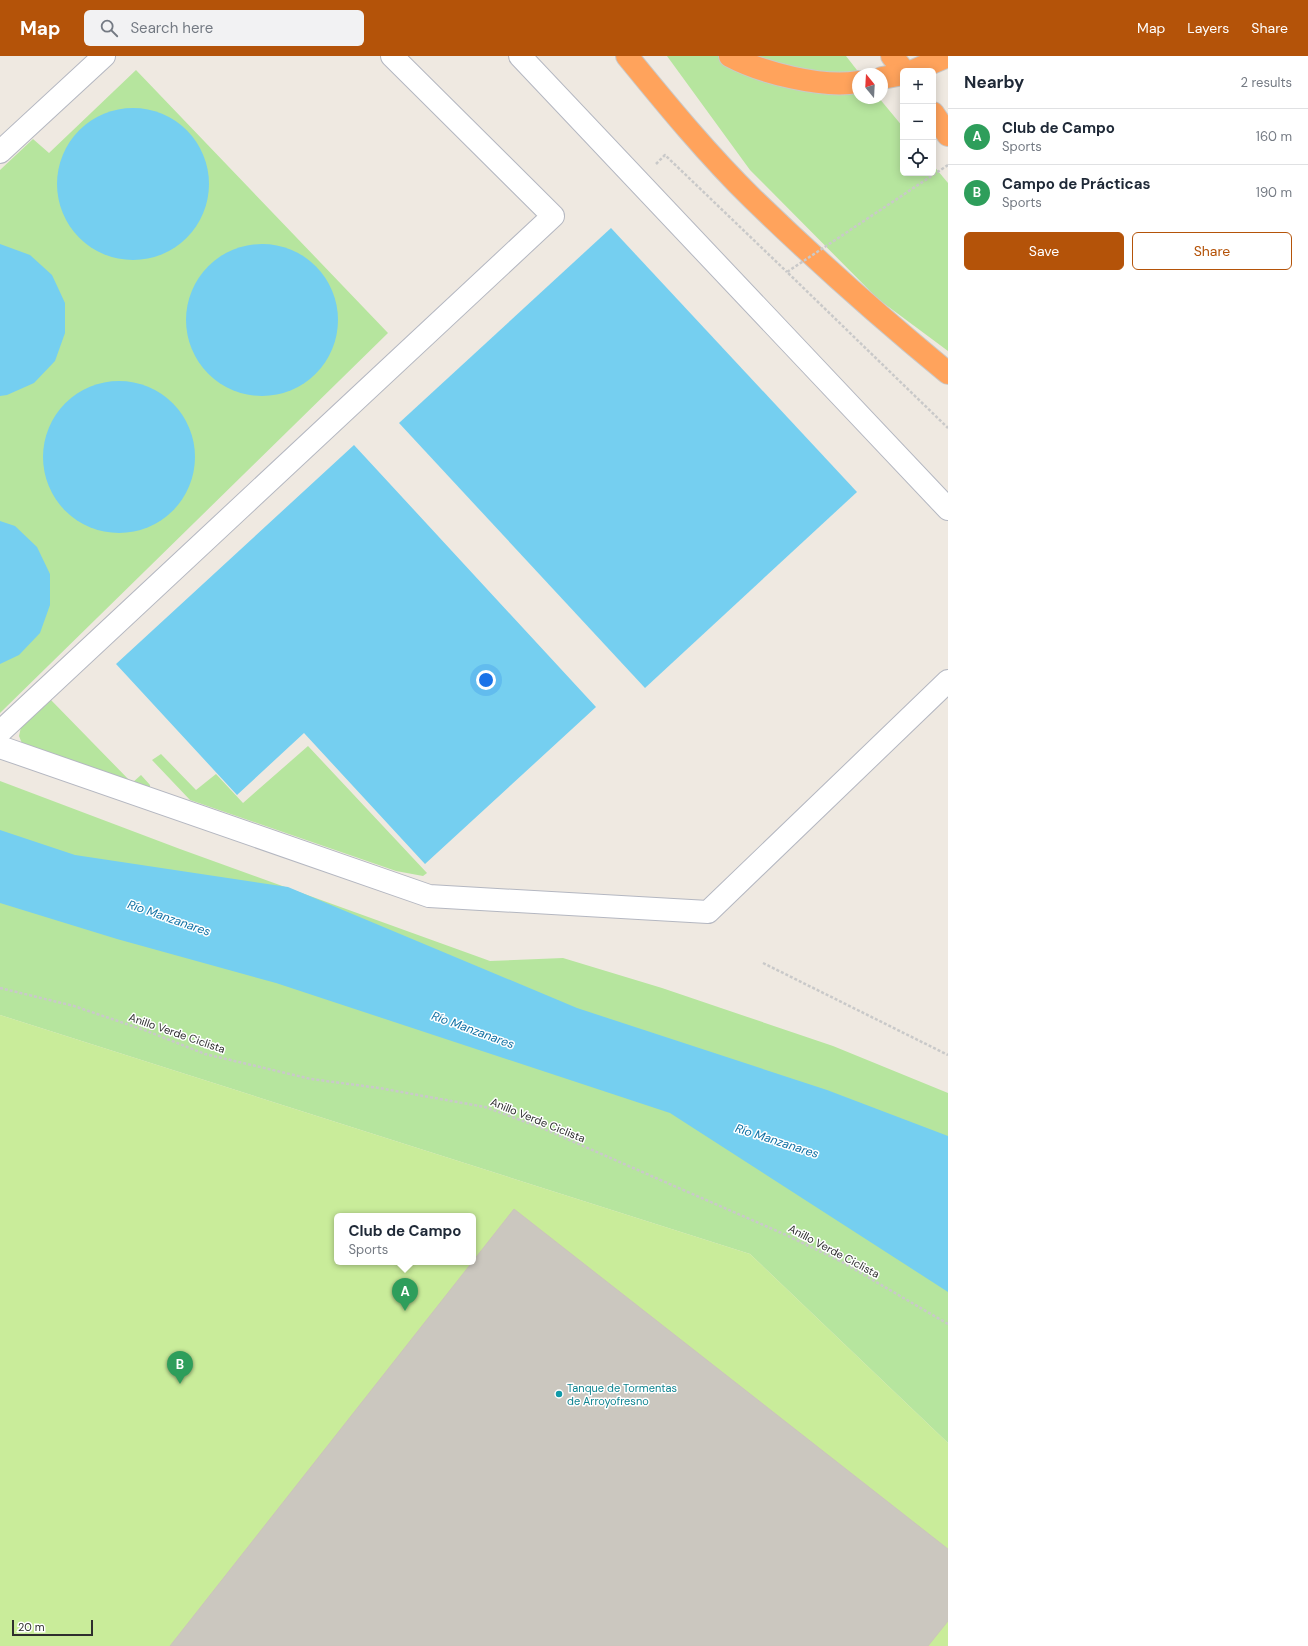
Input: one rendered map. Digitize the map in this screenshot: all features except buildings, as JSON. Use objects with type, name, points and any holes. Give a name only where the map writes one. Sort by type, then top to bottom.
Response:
[{"type":"highway","points":[[627,56],[683,124],[753,199],[890,325],[948,373]]},
{"type":"highway","points":[[730,56],[786,77],[852,83]]},
{"type":"highway","points":[[892,56],[902,68]]},
{"type":"highway","points":[[920,68],[948,56]]},
{"type":"highway","points":[[888,77],[900,75]]},
{"type":"highway","points":[[936,118],[948,135]]},
{"type":"lane","points":[[0,152],[104,56]]},
{"type":"lane","points":[[0,732],[553,216],[392,56]]},
{"type":"lane","points":[[520,56],[948,509]]},
{"type":"lane","points":[[0,747],[428,896],[708,912],[948,681]]},
{"type":"path","points":[[665,155],[948,428]]},
{"type":"path","points":[[787,272],[948,165]]},
{"type":"path","points":[[763,963],[948,1055]]},
{"type":"path","name":"Anillo Verde Ciclista","points":[[0,988],[74,1006],[147,1031],[205,1054],[311,1079],[379,1088],[485,1107],[542,1128],[786,1235],[842,1262],[948,1324]]},
{"type":"green space","points":[[667,56],[846,56],[855,68],[852,68],[852,104],[884,104],[900,123],[900,176],[936,176],[936,169],[948,183],[948,351],[878,299],[750,170]]},
{"type":"green space","points":[[136,70],[388,333],[0,713],[0,170],[33,139],[49,153]]},
{"type":"green space","points":[[50,699],[132,783],[141,775],[150,785],[150,790],[23,746],[19,736],[21,727]]},
{"type":"green space","points":[[308,746],[427,873],[423,876],[396,871],[190,800],[152,760],[161,754],[196,790],[216,774],[243,803]]},
{"type":"green space","points":[[0,781],[180,849],[490,961],[563,958],[662,988],[833,1046],[948,1093],[948,1443],[750,1254],[0,1015]]},
{"type":"green space","points":[[0,1015],[750,1254],[948,1443],[948,1646],[0,1646]]},
{"type":"water","points":[[140,108],[162,113],[175,120],[187,130],[197,142],[204,155],[208,169],[208,199],[204,213],[197,226],[187,238],[175,248],[162,255],[148,259],[126,260],[104,255],[91,248],[79,238],[69,226],[62,213],[58,199],[57,177],[62,155],[69,142],[79,130],[91,120],[104,113],[118,109]]},
{"type":"water","points":[[611,228],[857,492],[645,688],[399,423]]},
{"type":"water","points":[[0,244],[30,255],[52,275],[65,303],[65,333],[55,361],[34,383],[7,395],[0,396]]},
{"type":"water","points":[[269,244],[291,249],[305,256],[321,271],[326,277],[333,291],[337,305],[337,335],[333,349],[326,363],[311,379],[305,384],[291,391],[277,395],[255,396],[233,391],[219,384],[198,363],[191,349],[187,335],[186,313],[191,291],[198,277],[219,256],[233,249],[247,245]]},
{"type":"water","points":[[126,381],[148,386],[161,393],[173,403],[183,415],[190,428],[194,442],[194,472],[190,486],[183,499],[173,511],[161,521],[148,528],[134,532],[112,533],[90,528],[77,521],[65,511],[55,499],[48,486],[44,472],[43,450],[48,428],[55,415],[65,403],[77,393],[90,386],[104,382]]},
{"type":"water","points":[[354,445],[596,707],[425,864],[304,733],[237,795],[116,664]]},
{"type":"water","points":[[0,521],[15,526],[37,547],[50,574],[50,605],[40,633],[19,655],[0,664]]},
{"type":"water","name":"Río Manzanares","points":[[0,830],[75,855],[288,887],[577,1008],[827,1090],[948,1136],[948,1292],[670,1113],[276,983],[117,939],[0,903]]},
{"type":"place","name":"Club de Campo","points":[[405,1311]]},
{"type":"place","name":"Campo de Prácticas","points":[[180,1384]]},
{"type":"place","name":"Tanque de Tormentas de Arroyofresno","points":[[559,1394]]}]
